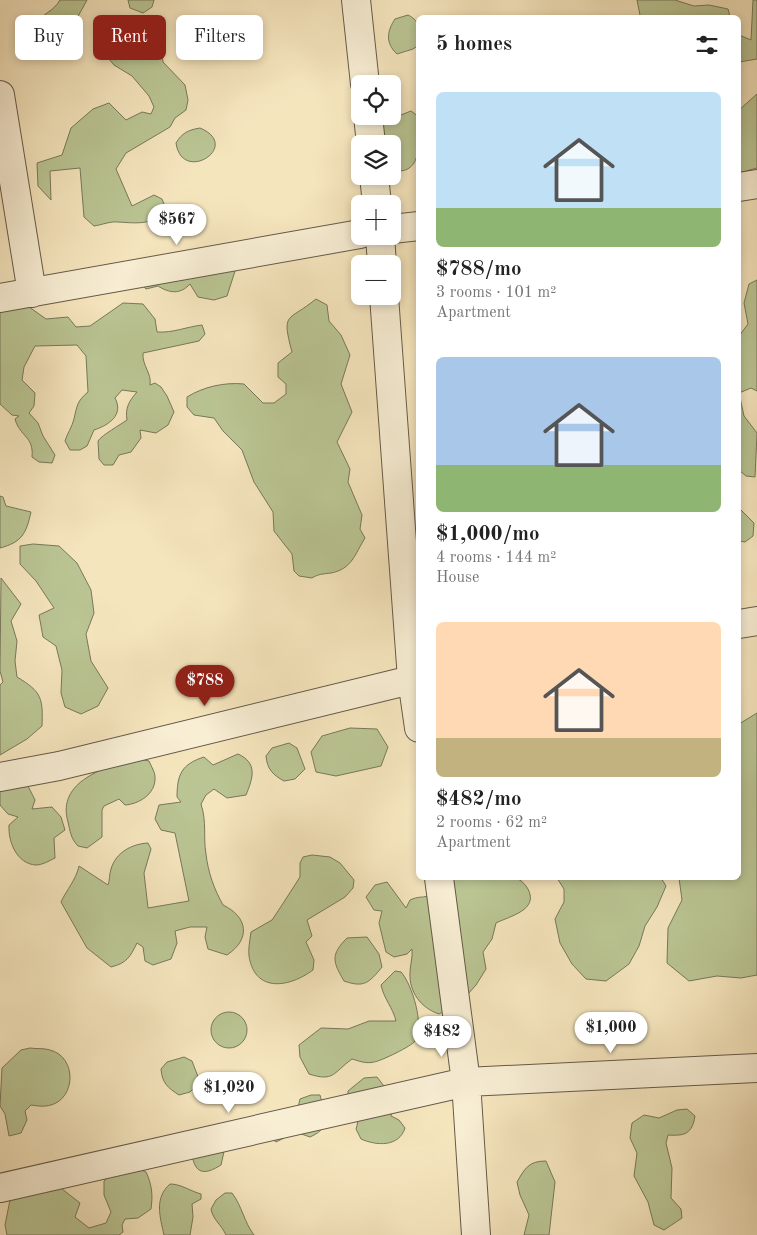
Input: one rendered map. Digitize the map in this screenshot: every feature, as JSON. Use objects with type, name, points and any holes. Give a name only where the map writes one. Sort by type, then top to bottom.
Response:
[{"type":"street","points":[[356,0],[363,75]]},
{"type":"street","points":[[0,96],[32,293]]},
{"type":"street","points":[[741,186],[757,184]]},
{"type":"street","points":[[401,228],[416,226]]},
{"type":"street","points":[[0,298],[351,236]]},
{"type":"street","points":[[0,777],[59,766],[416,678],[385,305]]},
{"type":"street","points":[[741,624],[757,622]]},
{"type":"street","points":[[439,880],[466,1082],[476,1235]]},
{"type":"street","points":[[0,1188],[466,1082],[757,1068]]},
{"type":"green space","points":[[60,0],[87,0],[79,15],[45,15]]},
{"type":"green space","points":[[128,0],[154,0],[152,7],[143,13],[130,8]]},
{"type":"green space","points":[[637,0],[675,0],[694,6],[709,5],[728,9],[730,15],[640,15]]},
{"type":"green space","points":[[753,0],[757,0],[757,59],[741,62],[741,36],[751,40]]},
{"type":"green space","points":[[408,15],[416,21],[416,47],[397,54],[393,50],[388,37],[395,19]]},
{"type":"green space","points":[[110,60],[163,60],[185,85],[188,100],[186,110],[175,118],[170,127],[126,153],[116,169],[132,206],[154,195],[162,199],[166,209],[150,221],[138,223],[112,222],[94,226],[84,217],[80,168],[50,171],[51,200],[38,186],[37,163],[62,155],[71,128],[93,109],[109,103],[126,120],[142,112],[151,114],[154,107],[149,96],[132,76],[114,65]]},
{"type":"green space","points":[[757,94],[757,168],[741,172],[741,108]]},
{"type":"green space","points":[[411,111],[416,115],[416,158],[411,167],[401,170],[401,135],[382,135],[383,125],[401,125],[401,115]]},
{"type":"green space","points":[[200,128],[212,136],[215,144],[213,152],[206,158],[198,161],[188,161],[181,155],[176,143],[186,132]]},
{"type":"green space","points":[[236,268],[227,296],[214,300],[198,297],[190,284],[182,290],[174,292],[158,286],[146,289],[140,283]]},
{"type":"green space","points":[[757,280],[757,391],[751,388],[741,392],[741,333],[748,324],[744,303],[749,284]]},
{"type":"green space","points":[[316,299],[327,305],[329,321],[341,335],[350,355],[341,384],[352,412],[337,442],[350,469],[348,482],[362,515],[360,529],[365,538],[352,560],[344,568],[312,578],[299,576],[294,571],[292,554],[274,531],[273,512],[254,482],[242,450],[223,431],[214,418],[194,415],[187,407],[187,397],[207,388],[229,384],[244,384],[263,403],[274,403],[286,394],[286,384],[278,377],[278,363],[292,352],[287,323],[293,315]]},
{"type":"green space","points":[[0,303],[25,304],[46,319],[68,317],[76,327],[90,326],[123,303],[143,304],[155,319],[157,332],[174,331],[202,325],[205,334],[199,341],[143,353],[144,362],[150,377],[150,385],[155,383],[161,387],[174,412],[168,425],[156,433],[140,430],[141,438],[131,452],[119,455],[113,465],[104,465],[99,459],[98,441],[127,420],[128,405],[137,392],[122,390],[115,398],[118,409],[114,418],[94,430],[87,446],[80,450],[70,450],[65,441],[78,404],[88,392],[86,356],[77,345],[35,346],[24,367],[22,380],[35,393],[34,406],[29,413],[38,423],[43,436],[55,455],[52,463],[39,462],[32,457],[29,440],[20,430],[15,419],[19,416],[12,415],[0,404]]},
{"type":"green space","points":[[741,402],[744,416],[757,433],[755,477],[746,476],[741,472]]},
{"type":"green space","points":[[0,496],[3,497],[6,506],[31,512],[22,536],[13,543],[0,548]]},
{"type":"green space","points":[[741,510],[754,523],[753,536],[745,542],[741,541]]},
{"type":"green space","points":[[33,544],[59,546],[77,563],[91,590],[94,613],[86,634],[91,661],[108,688],[98,706],[81,714],[65,707],[61,693],[62,670],[56,646],[43,637],[39,615],[54,608],[36,581],[20,564],[20,546]]},
{"type":"green space","points":[[1,578],[21,604],[11,621],[17,641],[15,661],[17,677],[32,687],[39,697],[42,709],[42,726],[27,739],[0,755],[0,685],[3,682],[0,671]]},
{"type":"green space","points":[[757,713],[757,975],[741,978],[717,976],[689,981],[667,963],[668,928],[682,900],[679,880],[741,880],[741,723]]},
{"type":"green space","points":[[350,728],[377,729],[388,747],[381,766],[336,776],[316,772],[311,752],[322,736]]},
{"type":"green space","points":[[289,743],[297,748],[305,769],[295,779],[284,781],[271,771],[266,756],[272,748]]},
{"type":"green space","points":[[238,754],[249,762],[252,771],[251,783],[246,795],[227,798],[214,789],[206,795],[201,804],[210,874],[223,905],[238,916],[242,922],[243,935],[240,942],[227,955],[208,949],[205,937],[207,927],[190,927],[175,931],[177,943],[171,959],[153,965],[145,961],[143,947],[137,943],[127,959],[121,964],[111,967],[87,948],[61,902],[74,880],[79,866],[108,885],[110,871],[117,858],[131,847],[148,843],[151,849],[144,873],[148,908],[189,901],[175,833],[161,830],[155,819],[159,805],[181,802],[177,797],[178,782],[182,771],[190,763],[204,757],[213,765]]},
{"type":"green space","points":[[135,758],[149,761],[154,771],[155,783],[150,793],[136,803],[125,805],[119,799],[104,806],[102,810],[102,837],[87,848],[78,846],[72,838],[68,822],[66,808],[69,796],[76,786],[98,771]]},
{"type":"green space","points":[[27,784],[35,800],[32,809],[52,807],[61,817],[65,830],[54,838],[55,858],[38,865],[29,864],[24,861],[15,851],[10,838],[9,825],[18,817],[8,814],[0,805],[0,787]]},
{"type":"green space","points":[[312,855],[330,857],[340,863],[354,880],[353,888],[345,897],[307,920],[312,936],[306,942],[314,960],[313,970],[304,976],[284,983],[266,982],[258,977],[249,956],[251,932],[272,920],[300,877],[300,863],[303,857]]},
{"type":"green space","points":[[453,880],[520,880],[528,889],[530,902],[515,915],[496,923],[492,939],[483,952],[486,969],[476,985],[460,1003],[439,1014],[427,1008],[414,993],[410,980],[412,949],[407,954],[394,957],[386,952],[379,923],[382,911],[374,910],[366,897],[375,885],[387,882],[406,908],[410,900],[436,894]]},
{"type":"green space","points":[[558,880],[662,880],[666,886],[657,907],[645,926],[639,946],[629,964],[606,981],[586,979],[572,964],[560,943],[555,919],[564,902],[564,889]]},
{"type":"green space","points":[[367,937],[379,954],[382,967],[366,983],[357,984],[344,981],[337,969],[335,959],[338,949],[347,938]]},
{"type":"green space","points":[[395,971],[401,972],[405,978],[416,1005],[419,1026],[415,1041],[403,1050],[378,1061],[371,1063],[352,1059],[333,1075],[324,1077],[309,1074],[300,1057],[299,1045],[321,1028],[348,1029],[369,1021],[396,1021],[381,985]]},
{"type":"green space","points":[[229,1012],[236,1013],[242,1017],[246,1023],[246,1037],[242,1043],[236,1047],[229,1048],[222,1047],[216,1043],[212,1037],[211,1030],[212,1023],[216,1017],[222,1013]]},
{"type":"green space","points":[[30,1048],[48,1049],[59,1054],[69,1069],[69,1086],[59,1101],[51,1105],[31,1105],[25,1111],[27,1120],[21,1133],[9,1136],[5,1114],[0,1106],[2,1068],[21,1050]]},
{"type":"green space","points":[[184,1057],[192,1061],[200,1082],[190,1092],[179,1095],[166,1085],[161,1069],[167,1062]]},
{"type":"green space","points":[[377,1077],[387,1090],[415,1099],[413,1108],[392,1111],[391,1116],[399,1120],[405,1128],[402,1134],[393,1142],[380,1144],[361,1139],[356,1129],[357,1117],[348,1099],[348,1091],[364,1078]]},
{"type":"green space","points":[[311,1095],[320,1095],[326,1119],[322,1129],[310,1137],[290,1130],[284,1138],[276,1142],[266,1134],[297,1112],[300,1099]]},
{"type":"green space","points":[[687,1109],[695,1116],[692,1127],[687,1133],[668,1135],[666,1143],[672,1168],[671,1198],[681,1209],[682,1218],[664,1230],[654,1225],[648,1202],[634,1176],[637,1153],[630,1138],[632,1123],[644,1115],[659,1118],[677,1110]]},
{"type":"green space","points":[[225,1147],[221,1165],[210,1170],[202,1171],[198,1169],[193,1161],[192,1154]]},
{"type":"green space","points":[[546,1161],[555,1182],[549,1235],[524,1235],[529,1215],[520,1195],[517,1182],[528,1166],[535,1162]]},
{"type":"green space","points":[[132,1166],[146,1172],[150,1181],[152,1190],[151,1209],[138,1218],[125,1219],[122,1225],[123,1232],[119,1235],[7,1235],[5,1225],[10,1200],[32,1188],[57,1185],[80,1203],[75,1217],[89,1228],[106,1223],[111,1212],[104,1195],[104,1181],[118,1168]]},
{"type":"green space","points":[[170,1184],[178,1185],[201,1194],[201,1199],[192,1204],[193,1217],[190,1235],[164,1235],[160,1215],[160,1202],[165,1189]]},
{"type":"green space","points":[[225,1193],[232,1193],[254,1235],[226,1235],[213,1216],[211,1209],[216,1200]]}]
